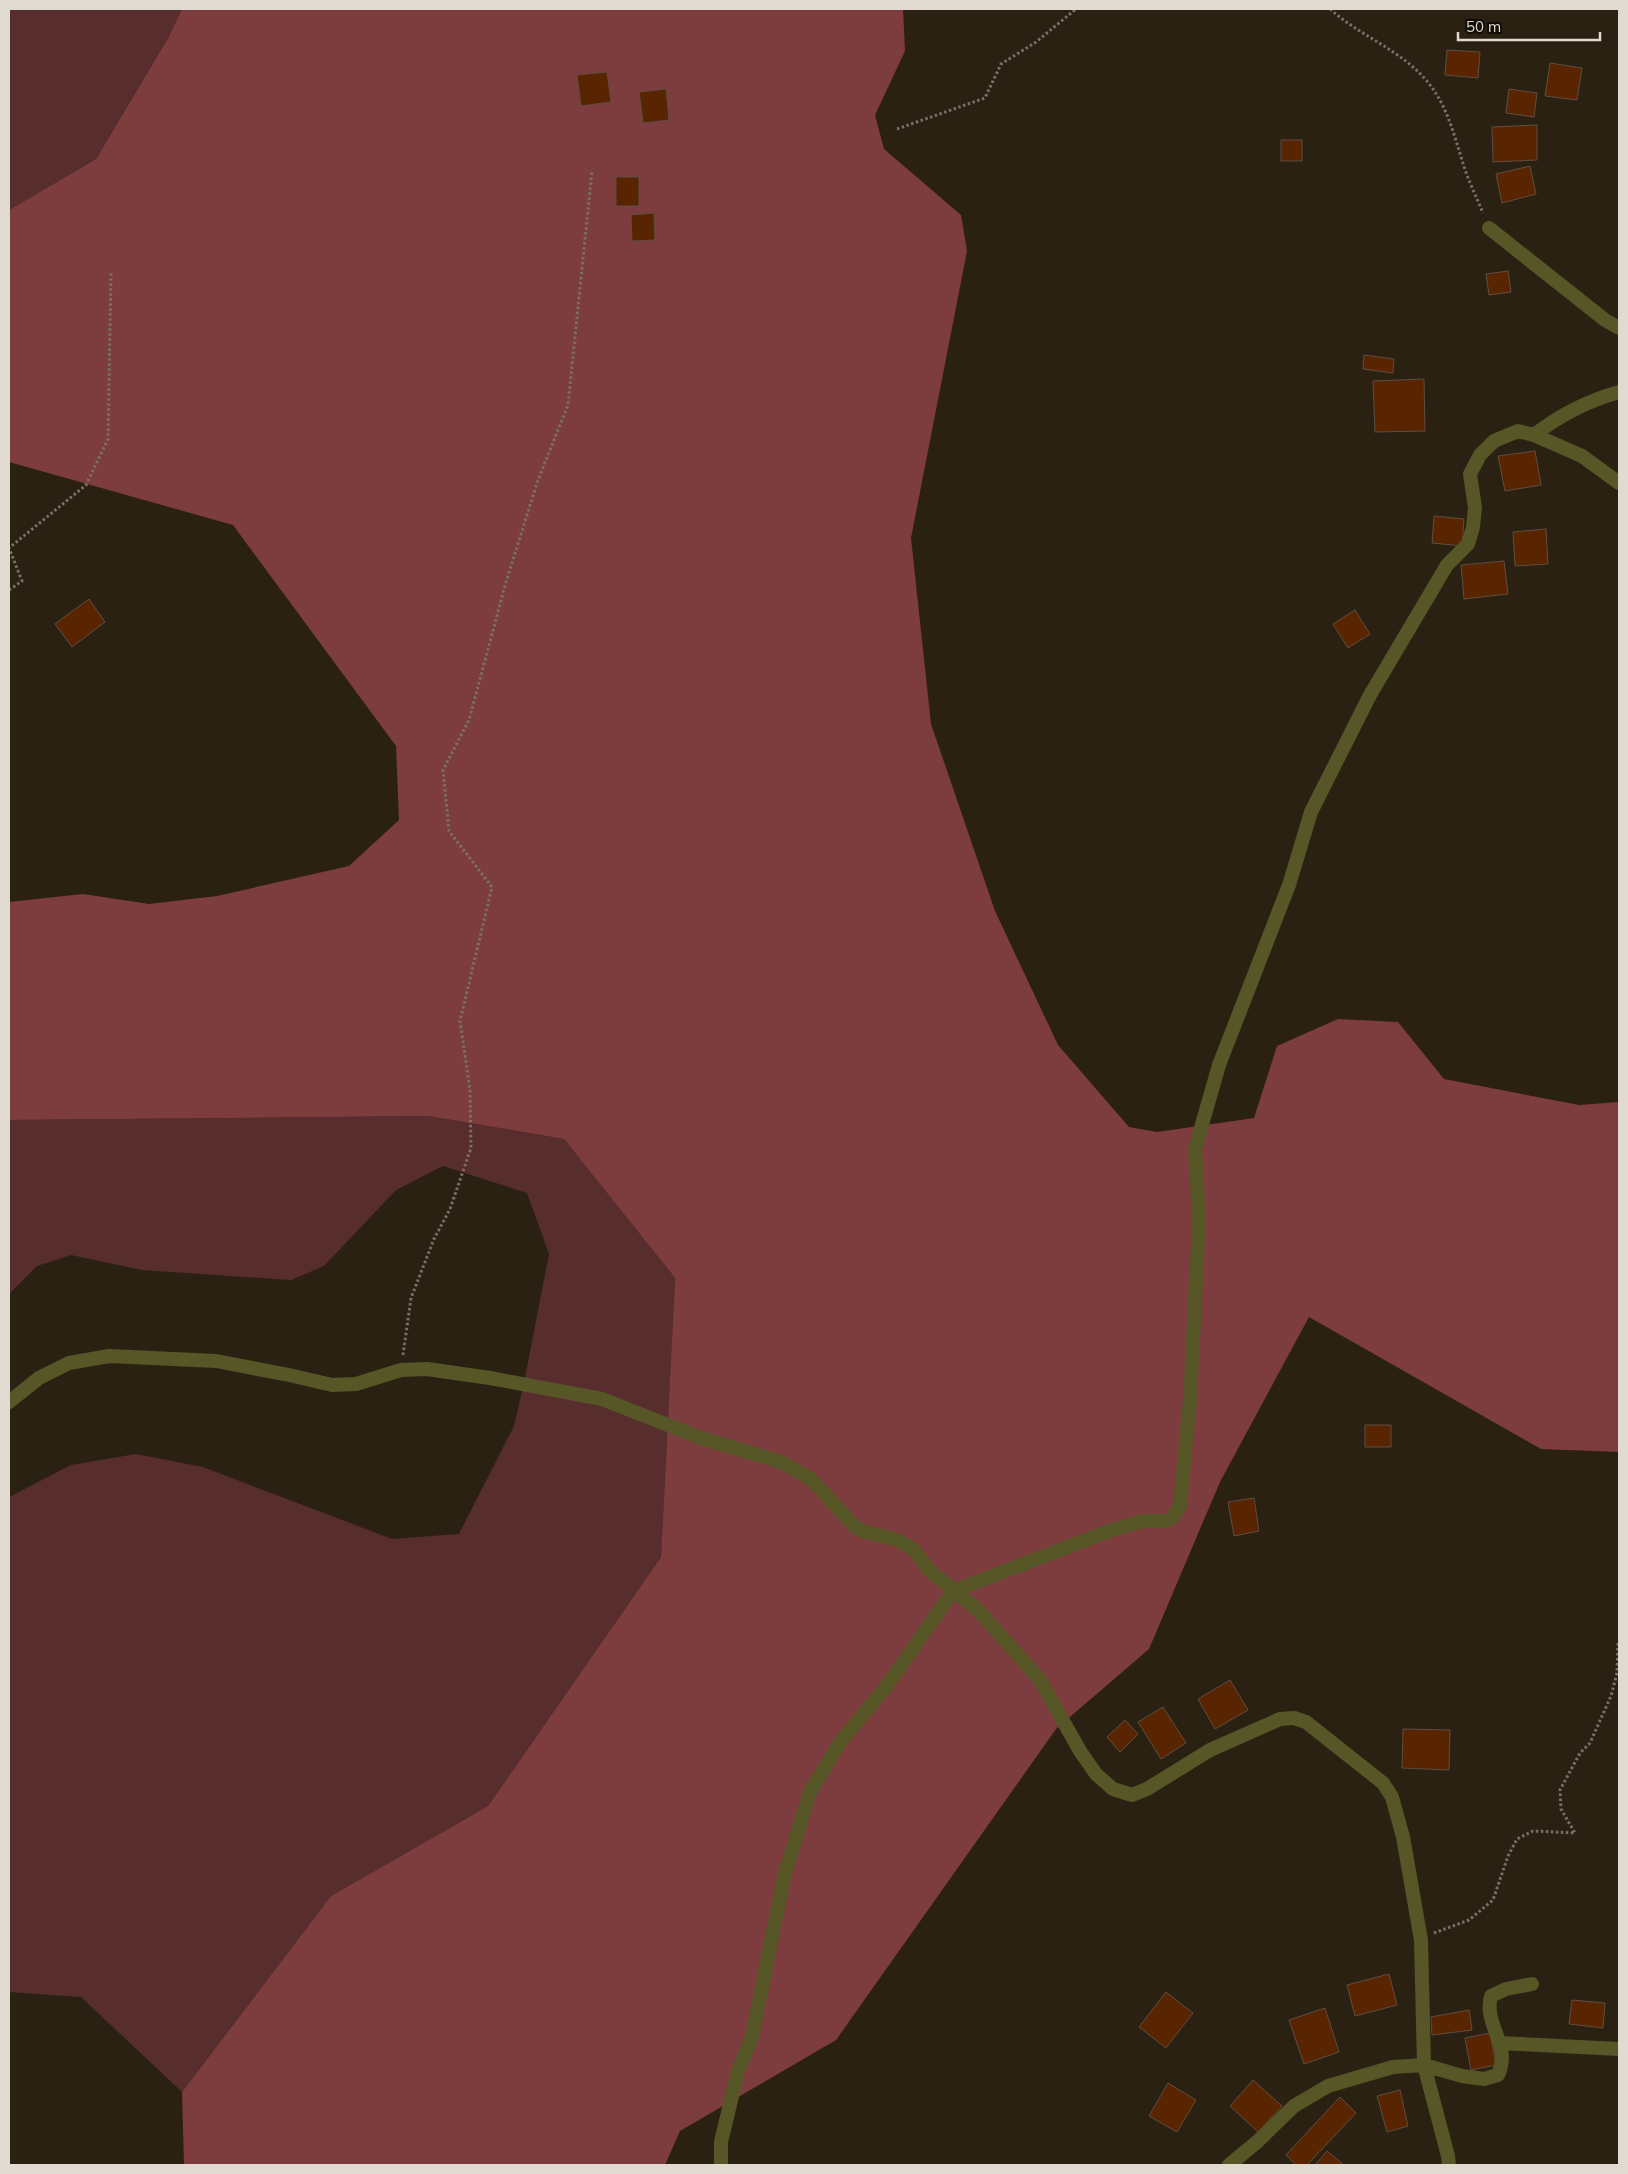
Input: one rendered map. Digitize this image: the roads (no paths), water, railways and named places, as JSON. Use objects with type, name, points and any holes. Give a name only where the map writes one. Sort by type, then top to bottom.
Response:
[{"type":"street","points":[[1489,228],[1605,320],[1619,328]]},
{"type":"street","points":[[1534,435],[1558,416],[1604,396],[1619,392]]},
{"type":"street","points":[[721,2165],[721,2142],[738,2071],[752,2037],[784,1877],[810,1792],[841,1741],[886,1688],[954,1591],[1112,1530],[1144,1521],[1165,1521],[1172,1518],[1180,1506],[1190,1400],[1199,1221],[1195,1149],[1219,1065],[1289,885],[1311,812],[1374,687],[1447,565],[1468,544],[1473,527],[1475,508],[1470,474],[1480,455],[1494,441],[1518,432],[1534,435],[1582,456],[1619,483]]},
{"type":"street","points":[[9,1402],[39,1378],[69,1363],[109,1356],[216,1361],[289,1374],[332,1385],[356,1384],[401,1370],[427,1369],[490,1378],[602,1400],[701,1438],[781,1462],[811,1479],[855,1527],[865,1532],[898,1540],[914,1550],[929,1570],[980,1612],[1040,1680],[1080,1751],[1096,1774],[1113,1789],[1132,1795],[1147,1789],[1210,1750],[1280,1718],[1294,1718],[1306,1722],[1383,1783],[1392,1797],[1403,1837],[1421,1940],[1424,2065],[1449,2165]]},
{"type":"street","points":[[1232,2164],[1294,2106],[1328,2086],[1393,2067],[1424,2065],[1462,2076],[1484,2079],[1498,2075],[1504,2063],[1500,2043],[1490,2017],[1488,2006],[1491,1996],[1506,1989],[1532,1984]]},
{"type":"street","points":[[1500,2043],[1619,2049]]}]
